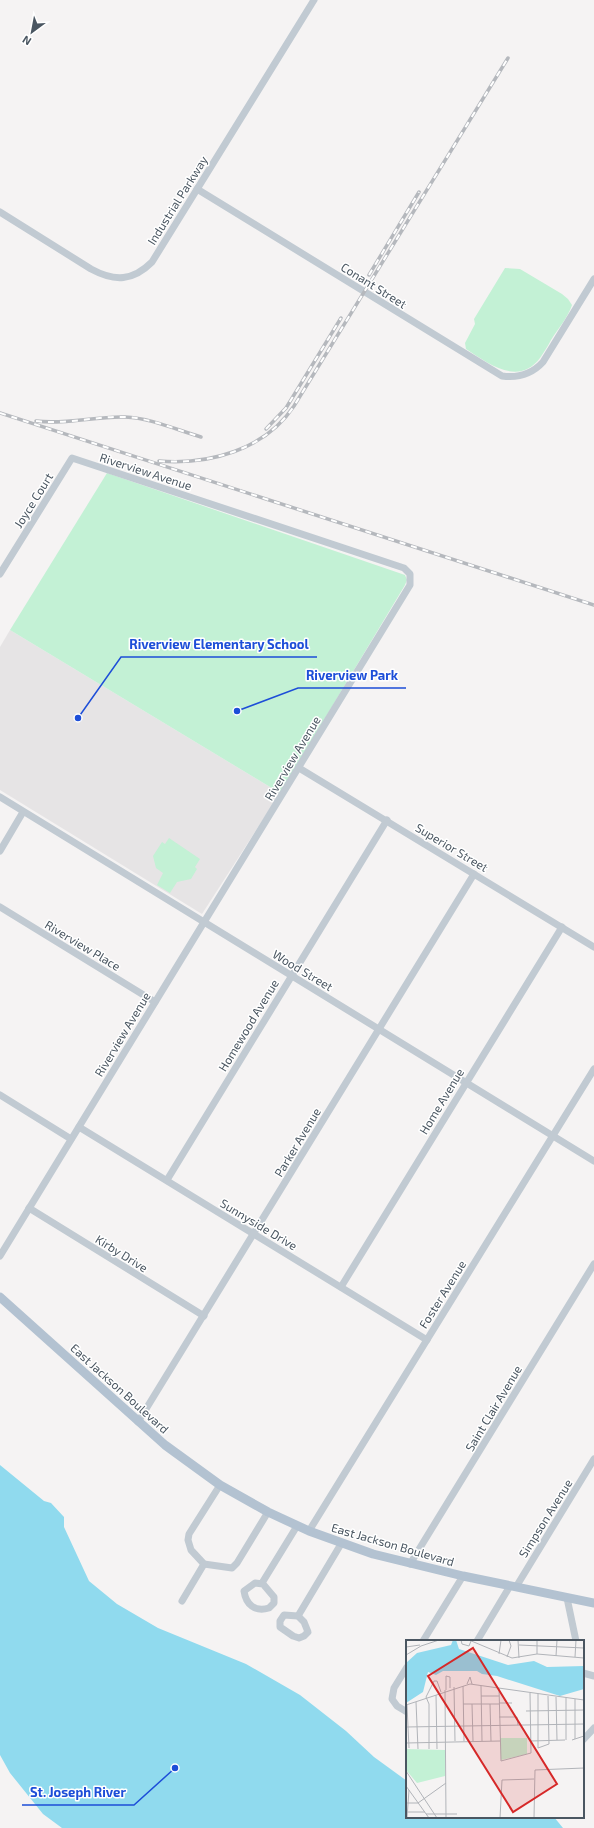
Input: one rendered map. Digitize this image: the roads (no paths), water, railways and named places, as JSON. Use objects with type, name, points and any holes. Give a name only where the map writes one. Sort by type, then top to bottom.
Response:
[{"type":"main road","name":"East Jackson Boulevard","points":[[0,1297],[138,1422],[188,1463],[220,1485],[268,1512],[341,1544],[410,1564],[594,1603]]},
{"type":"street","name":"Industrial Parkway","points":[[0,212],[98,273],[120,278],[136,274],[152,262],[314,0]]},
{"type":"street","name":"Conant Street","points":[[197,188],[496,373],[514,378],[533,371],[543,362],[594,279]]},
{"type":"street","name":"Joyce Court","points":[[0,574],[72,458]]},
{"type":"street","name":"Riverview Avenue","points":[[0,1256],[205,923],[410,585],[410,574],[404,568],[72,458]]},
{"type":"street","name":"Superior Street","points":[[299,768],[594,946]]},
{"type":"street","name":"Wood Street","points":[[0,797],[594,1161]]},
{"type":"street","points":[[0,851],[23,812]]},
{"type":"street","name":"Homewood Avenue","points":[[166,1180],[387,820]]},
{"type":"street","name":"Parker Avenue","points":[[138,1422],[474,874]]},
{"type":"street","name":"Riverview Place","points":[[0,907],[155,1002]]},
{"type":"street","name":"Home Avenue","points":[[341,1287],[562,927]]},
{"type":"street","name":"Foster Avenue","points":[[309,1531],[594,1068]]},
{"type":"street","points":[[0,1094],[71,1139]]},
{"type":"street","name":"Sunnyside Drive","points":[[79,1127],[427,1340]]},
{"type":"street","name":"Kirby Drive","points":[[29,1208],[204,1316]]},
{"type":"street","name":"Saint Clair Avenue","points":[[410,1564],[594,1264]]},
{"type":"street","name":"Simpson Avenue","points":[[478,1640],[594,1460]]},
{"type":"street","points":[[220,1485],[189,1534],[188,1540],[191,1550],[204,1564],[232,1568],[237,1563],[268,1512]]},
{"type":"street","points":[[262,1583],[297,1526]]},
{"type":"street","points":[[298,1616],[341,1544]]},
{"type":"street","points":[[182,1601],[204,1564]]},
{"type":"street","points":[[424,1640],[463,1576]]},
{"type":"street","points":[[255,1583],[262,1583],[274,1597],[274,1604],[269,1608],[262,1610],[250,1606],[245,1598],[244,1590],[255,1583]]},
{"type":"street","points":[[567,1598],[576,1640]]},
{"type":"street","points":[[406,1669],[394,1688],[392,1699],[397,1706],[406,1711]]},
{"type":"street","points":[[584,1673],[594,1676]]},
{"type":"street","points":[[584,1739],[594,1728]]},
{"type":"water","points":[[0,1465],[44,1501],[51,1503],[64,1517],[64,1527],[89,1581],[117,1604],[158,1628],[246,1664],[300,1695],[346,1731],[374,1757],[406,1780],[406,1818],[555,1818],[563,1828],[62,1828],[43,1814],[10,1773],[0,1755]]},
{"type":"railway","points":[[159,461],[178,462],[197,460],[234,452],[252,444],[268,434],[282,421],[294,406],[508,58]]},
{"type":"railway","points":[[369,275],[419,192]]},
{"type":"railway","points":[[266,429],[286,408],[341,318]]},
{"type":"railway","points":[[0,413],[594,605]]},
{"type":"railway","points":[[36,421],[58,422],[125,417],[154,422],[201,437]]},
{"type":"place","name":"Riverview Park","points":[[237,711]]},
{"type":"place","name":"Riverview Elementary School","points":[[78,718]]},
{"type":"place","name":"St. Joseph River","points":[[175,1768]]}]
